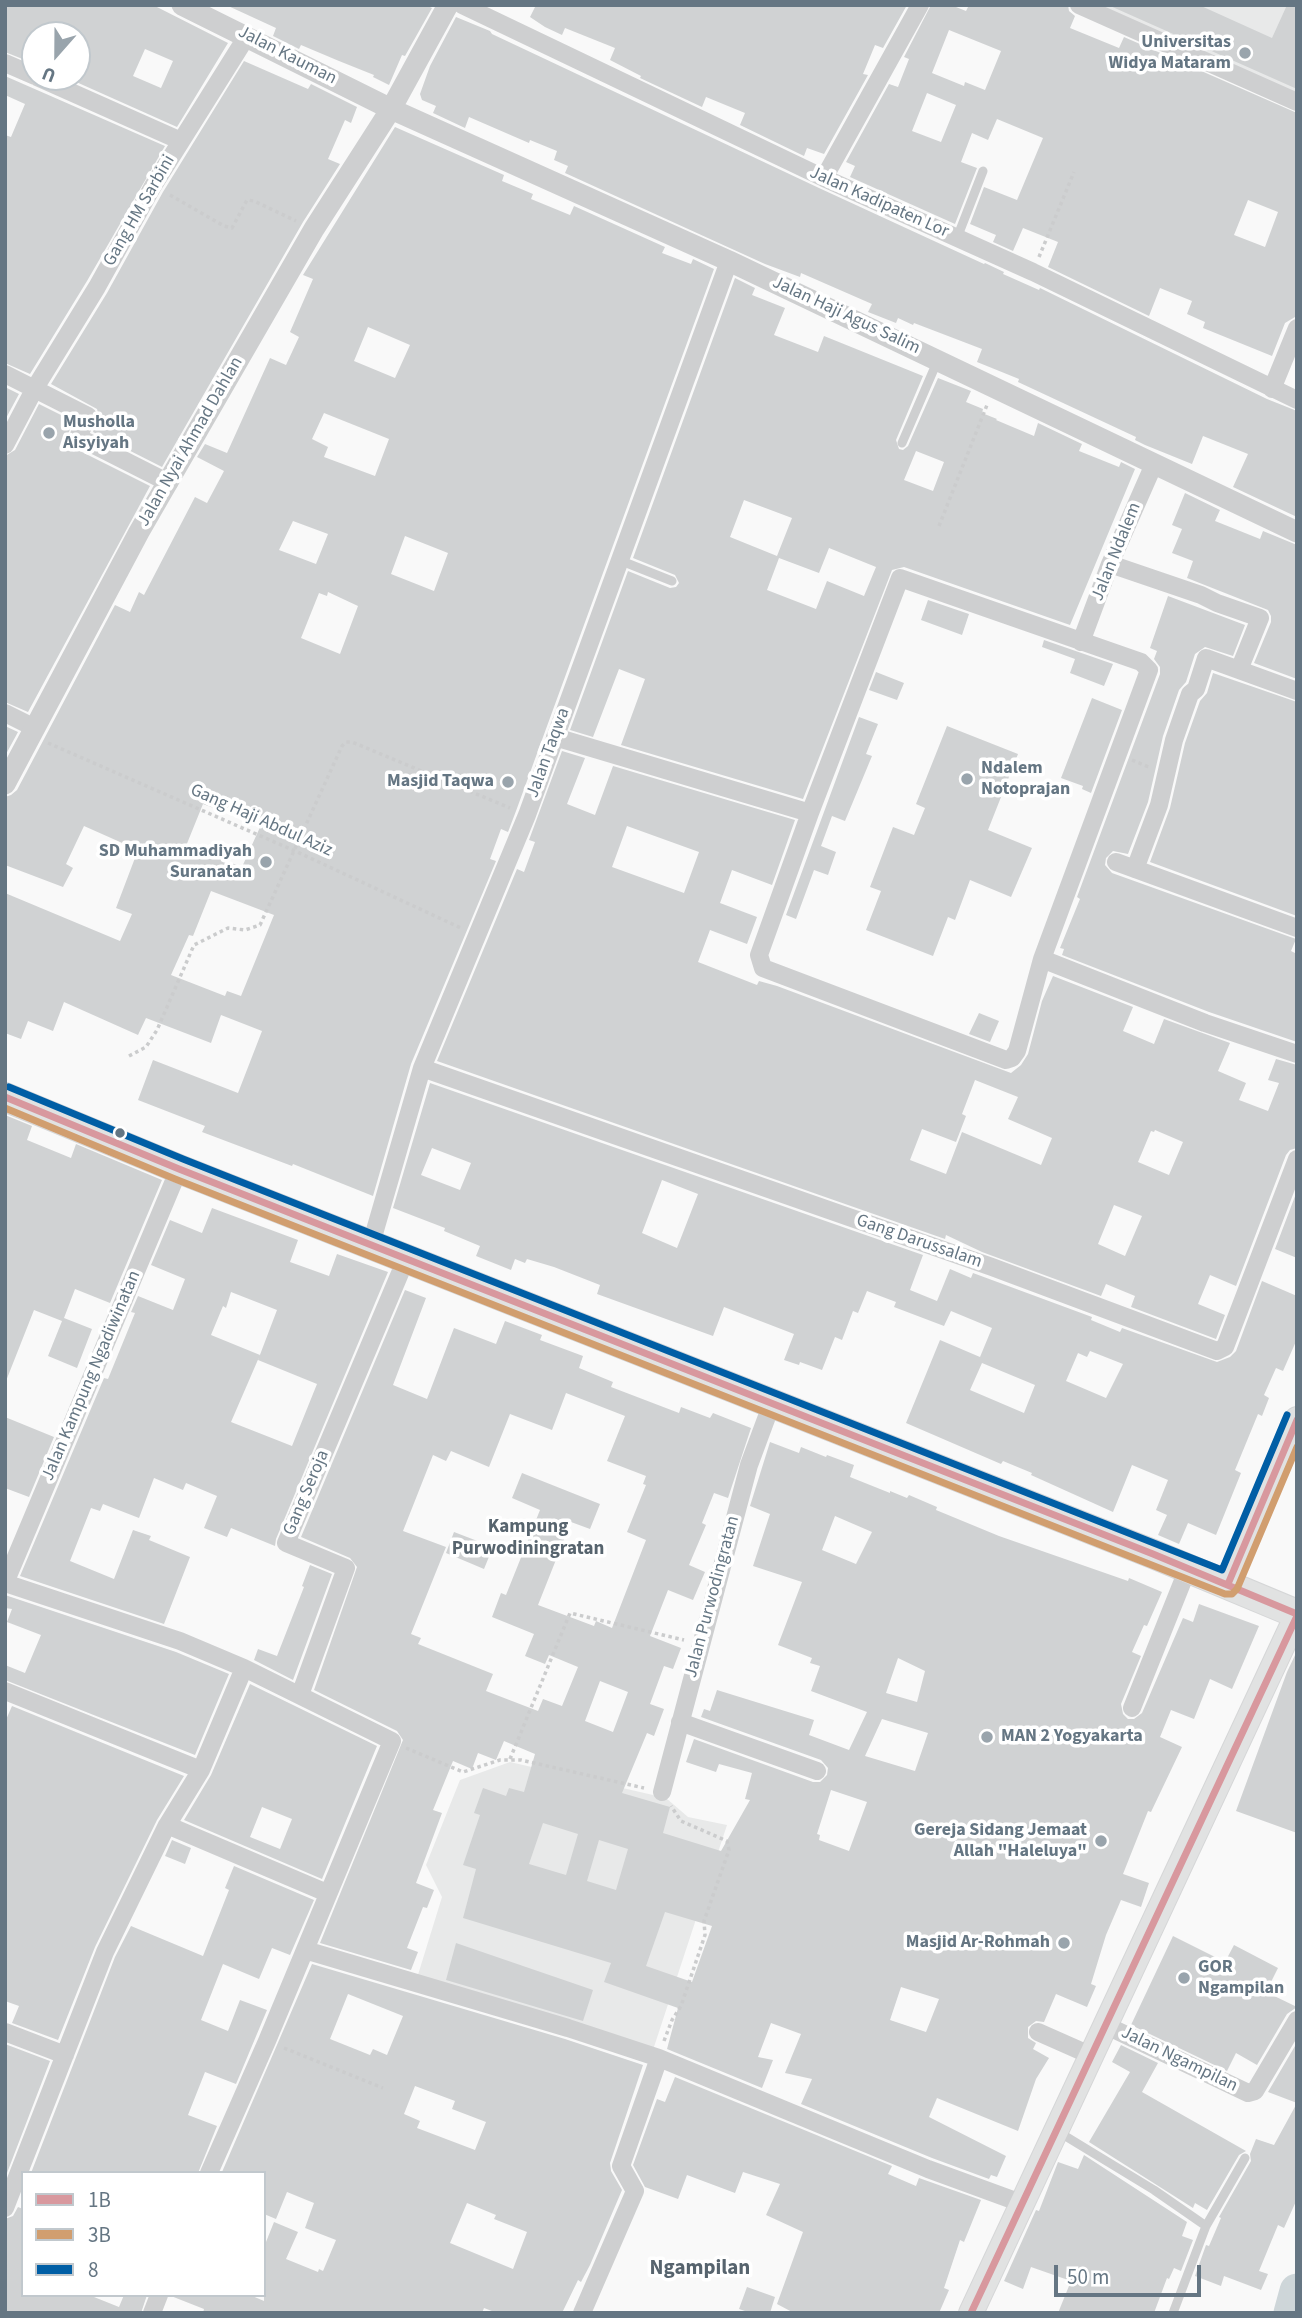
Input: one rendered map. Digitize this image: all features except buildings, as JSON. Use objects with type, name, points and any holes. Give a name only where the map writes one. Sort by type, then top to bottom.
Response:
[{"type":"main road","points":[[5,1097],[406,1259],[1228,1584],[1297,1615],[971,2313]]},
{"type":"main road","points":[[1228,1584],[1297,1419]]},
{"type":"street","name":"Jalan Kauman","points":[[182,5],[391,109]]},
{"type":"street","name":"Jalan Nyai Ahmad Dahlan","points":[[5,783],[139,532],[314,229],[391,109],[448,5]]},
{"type":"street","name":"Jalan Kadipaten Lor","points":[[462,5],[824,178],[1033,272],[1297,400]]},
{"type":"street","points":[[824,178],[920,5]]},
{"type":"street","points":[[1079,5],[1297,102]]},
{"type":"street","name":"Gang HM Sarbini","points":[[5,445],[35,388],[97,287],[153,186],[247,36]]},
{"type":"street","points":[[5,63],[21,70]]},
{"type":"street","points":[[68,91],[181,141]]},
{"type":"street","name":"Jalan Haji Agus Salim","points":[[391,109],[729,261],[1297,532]]},
{"type":"street","name":"Jalan Taqwa","points":[[371,1244],[422,1068],[527,815],[729,261]]},
{"type":"street","points":[[1272,388],[1297,328]]},
{"type":"street","points":[[5,374],[88,416],[78,437],[169,483]]},
{"type":"street","name":"Jalan Ndalem","points":[[1081,642],[1110,564],[1154,464]]},
{"type":"street","points":[[1110,564],[1260,618],[1238,670]]},
{"type":"street","points":[[900,578],[1141,662],[1149,670],[1118,754],[1042,959],[1017,1051],[1012,1058],[1006,1060],[762,968],[759,955],[900,578]]},
{"type":"street","points":[[1135,869],[1159,805],[1174,740],[1206,659],[1297,691]]},
{"type":"street","points":[[5,713],[33,732]]},
{"type":"street","points":[[555,737],[810,813]]},
{"type":"street","points":[[1116,862],[1297,928]]},
{"type":"street","points":[[1042,959],[1205,1023],[1297,1054]]},
{"type":"street","name":"Gang Darussalam","points":[[422,1068],[992,1267],[1217,1352],[1225,1347],[1297,1159]]},
{"type":"street","name":"Jalan Kampung Ngadiwinatan","points":[[5,1583],[179,1168]]},
{"type":"street","name":"Gang Seroja","points":[[300,1695],[346,1568],[286,1543],[406,1259]]},
{"type":"street","name":"Jalan Purwodingratan","points":[[662,1792],[749,1465],[772,1403]]},
{"type":"street","points":[[1132,1708],[1188,1568]]},
{"type":"street","points":[[5,1583],[142,1628],[244,1668],[392,1741],[210,2171]]},
{"type":"street","points":[[5,2208],[105,1952],[166,1827],[201,1770],[244,1668]]},
{"type":"street","points":[[5,1690],[201,1770]]},
{"type":"street","points":[[680,1722],[817,1771]]},
{"type":"street","points":[[166,1827],[170,1825],[327,1893]]},
{"type":"street","points":[[305,1950],[568,2028],[659,2058],[929,2169],[1021,2203]]},
{"type":"street","name":"Jalan Ngampilan","points":[[1105,2025],[1248,2093],[1255,2091],[1297,2020]]},
{"type":"street","points":[[5,2032],[65,2055]]},
{"type":"street","points":[[1038,2032],[1090,2055]]},
{"type":"street","points":[[582,2313],[635,2191],[621,2166],[659,2058]]},
{"type":"lane","points":[[957,238],[984,171]]},
{"type":"lane","points":[[902,443],[937,360]]},
{"type":"lane","points":[[620,560],[672,581]]},
{"type":"lane","points":[[1056,2130],[1154,2190],[1206,2226]]},
{"type":"lane","points":[[1173,2313],[1206,2226],[1245,2158]]},
{"type":"path","points":[[1033,272],[1074,172]]},
{"type":"path","points":[[153,186],[224,226],[232,228],[247,200],[314,229]]},
{"type":"path","points":[[939,526],[994,387]]},
{"type":"path","name":"Gang Haji Abdul Aziz","points":[[33,732],[477,936]]},
{"type":"path","points":[[129,1056],[146,1047],[157,1030],[194,945],[228,928],[244,930],[260,925],[346,742],[527,815]]},
{"type":"path","points":[[1118,754],[1166,774]]},
{"type":"path","points":[[510,1759],[570,1613],[700,1644]]},
{"type":"path","points":[[392,1741],[430,1760],[463,1772],[510,1759],[662,1792],[681,1821],[727,1841],[729,1850],[704,1921],[705,1935],[681,2006],[672,2020],[659,2058]]},
{"type":"path","points":[[267,2041],[383,2088]]},
{"type":"shaded area","name":"Universitas Widya Mataram","points":[[1089,5],[1297,5],[1297,100]]},
{"type":"shaded area","points":[[510,1762],[666,1798],[688,1817],[727,1825],[652,2053],[417,1978],[442,1897],[426,1865],[460,1780]]},
{"type":"waterway","points":[[1291,2313],[1297,2291]]},
{"type":"transit line","name":"8","points":[[9,1087],[183,1159],[1222,1570],[1287,1415]]},
{"type":"transit line","name":"1B","points":[[5,1097],[179,1169],[1153,1554],[1297,1614]]},
{"type":"transit line","name":"3B","points":[[5,1108],[175,1179],[1225,1594],[1232,1594],[1237,1589],[1297,1447]]},
{"type":"transit line","name":"1B","points":[[1228,1584],[1297,1420]]},
{"type":"transit line","name":"1B","points":[[971,2313],[1297,1616]]},
{"type":"place","name":"Universitas Widya Mataram","points":[[1245,53]]},
{"type":"place","name":"Musholla Aisyiyah","points":[[49,433]]},
{"type":"place","name":"Ndalem Notoprajan","points":[[967,779]]},
{"type":"place","name":"Masjid Taqwa","points":[[508,782]]},
{"type":"place","name":"SD Muhammadiyah Suranatan","points":[[266,862]]},
{"type":"place","name":"MAN 2 Yogyakarta","points":[[987,1737]]},
{"type":"place","name":"Gereja Sidang Jemaat Allah \"Haleluya\"","points":[[1101,1841]]},
{"type":"place","name":"Masjid Ar-Rohmah","points":[[1064,1943]]},
{"type":"place","name":"GOR Ngampilan","points":[[1184,1978]]},
{"type":"district","name":"Kampung Purwodiningratan","points":[[528,1539]]},
{"type":"district","name":"Ngampilan","points":[[700,2269]]}]
